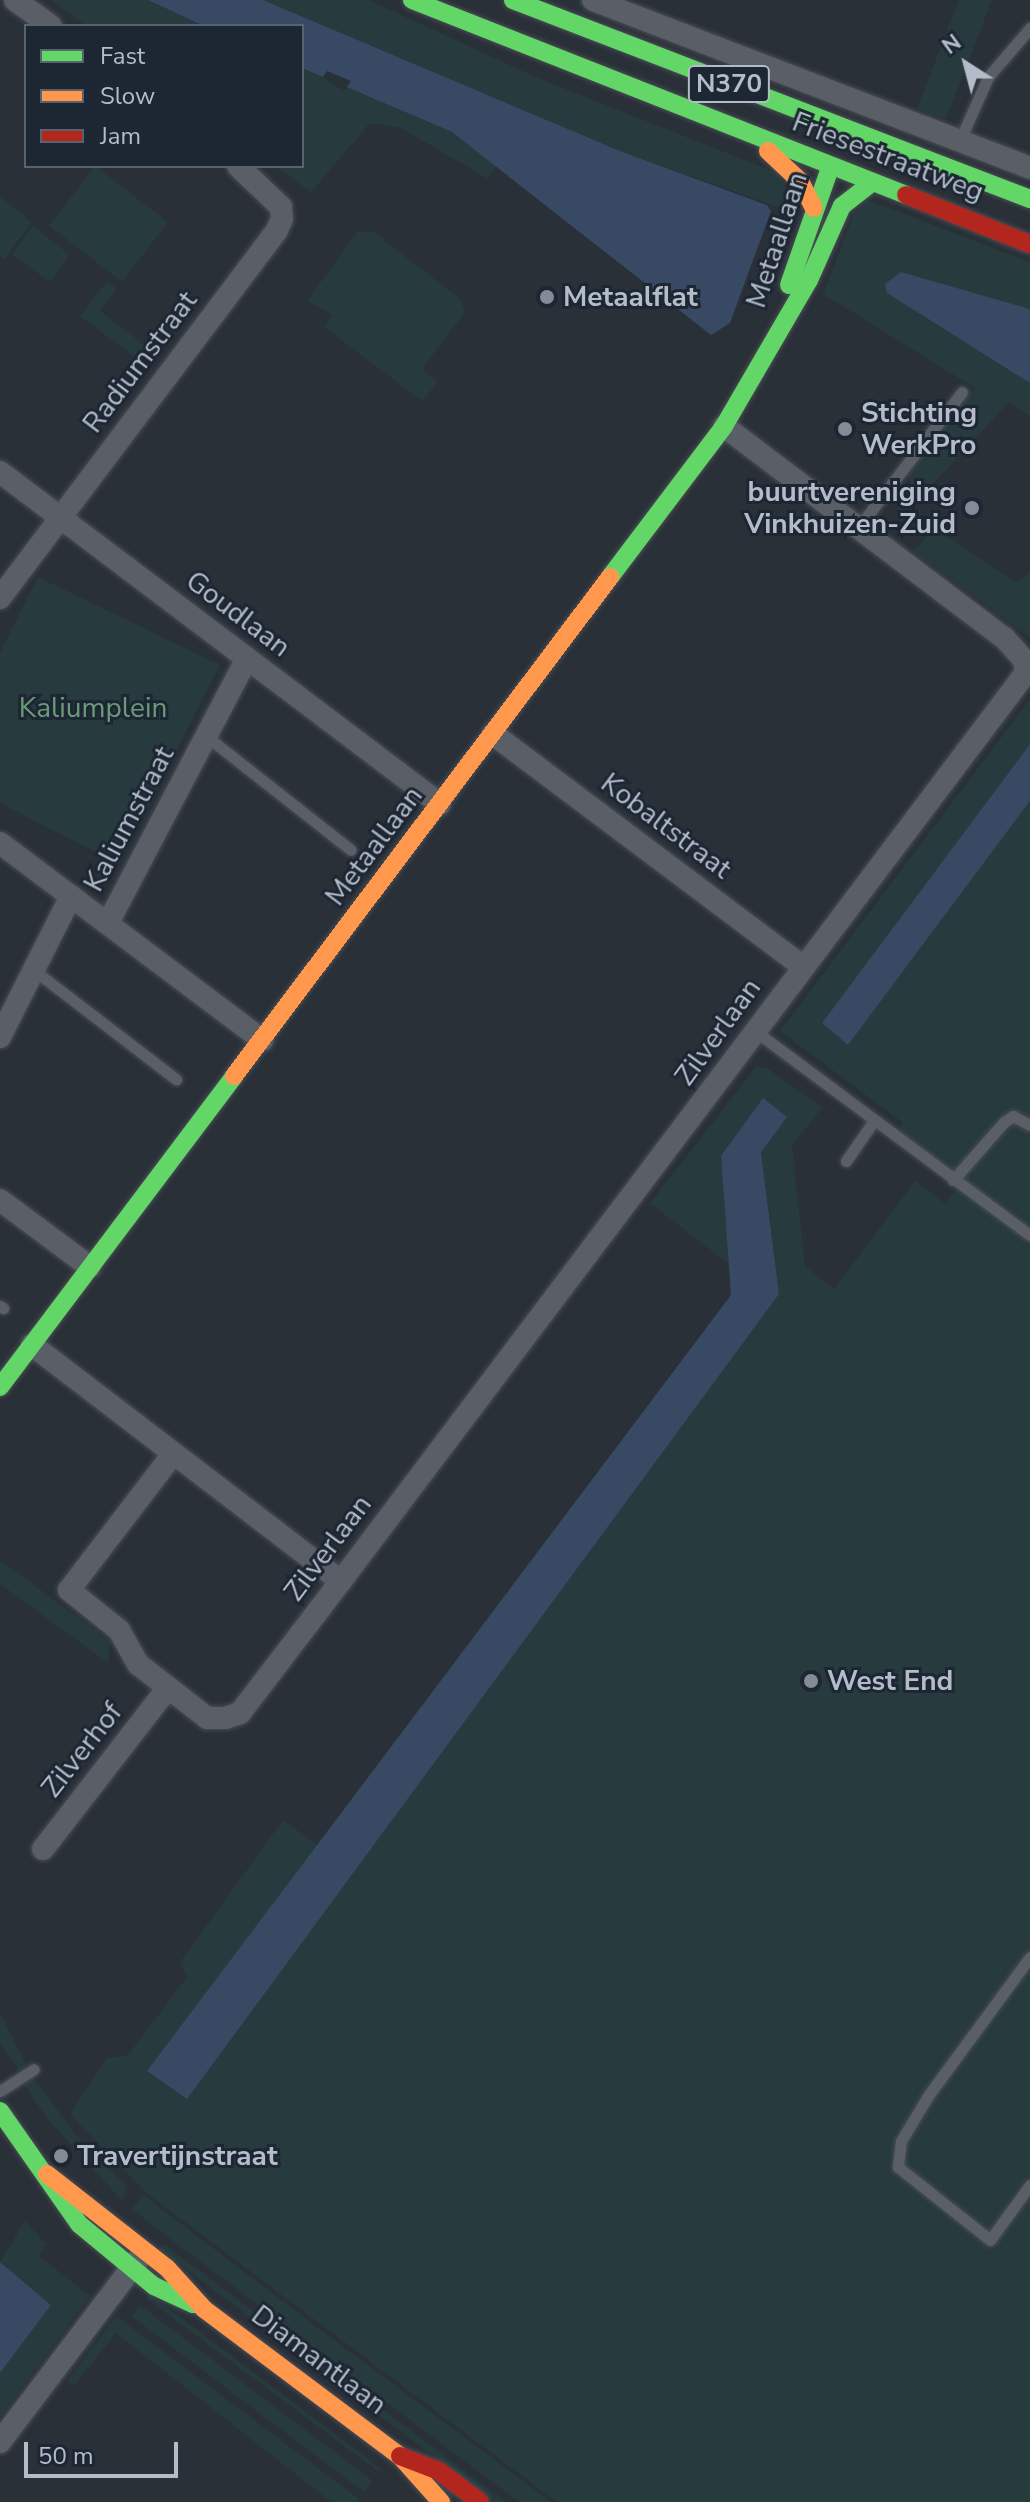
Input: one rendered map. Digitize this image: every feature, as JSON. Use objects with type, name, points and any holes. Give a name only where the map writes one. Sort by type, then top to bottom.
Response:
[{"type":"main road","name":"Friesestraatweg","points":[[412,0],[830,168],[1030,244]]},
{"type":"main road","name":"Friesestraatweg","points":[[513,0],[1030,199]]},
{"type":"main road","points":[[750,136],[800,181],[814,208]]},
{"type":"main road","points":[[830,168],[862,156],[946,167]]},
{"type":"main road","name":"Metaallaan","points":[[777,329],[814,208],[830,168]]},
{"type":"main road","name":"Metaallaan","points":[[0,1387],[724,426],[777,329],[809,280],[842,206],[871,183]]},
{"type":"main road","name":"Diamantlaan","points":[[0,2111],[47,2174],[79,2224],[138,2260],[154,2286],[204,2309],[400,2456],[441,2502]]},
{"type":"main road","name":"Diamantlaan","points":[[400,2456],[439,2471],[480,2502]]},
{"type":"street","points":[[15,0],[48,24]]},
{"type":"street","name":"Friesestraatweg","points":[[593,0],[1030,168]]},
{"type":"street","name":"Radiumstraat","points":[[0,598],[282,219],[271,193],[240,168]]},
{"type":"street","name":"Zilverlaan","points":[[168,1688],[207,1718],[240,1713],[1025,674],[1025,661],[1016,649],[724,426]]},
{"type":"street","name":"Goudlaan","points":[[0,472],[440,804]]},
{"type":"street","name":"Kaliumstraat","points":[[108,923],[247,658]]},
{"type":"street","name":"Kobaltstraat","points":[[493,734],[803,967]]},
{"type":"street","name":"Kaliumstraat","points":[[0,843],[262,1040]]},
{"type":"street","points":[[0,1037],[71,896]]},
{"type":"street","points":[[0,1200],[90,1267]]},
{"type":"street","points":[[32,1345],[341,1581]]},
{"type":"street","points":[[168,1688],[138,1664],[119,1630],[69,1590],[173,1454]]},
{"type":"street","name":"Zilverhof","points":[[43,1849],[168,1688]]},
{"type":"street","points":[[0,2442],[138,2260]]},
{"type":"lane","points":[[960,140],[988,77],[1030,28]]},
{"type":"lane","points":[[858,528],[962,392]]},
{"type":"lane","points":[[206,736],[351,850]]},
{"type":"lane","points":[[35,971],[176,1079]]},
{"type":"lane","points":[[755,1031],[873,1122],[1030,1235]]},
{"type":"lane","points":[[953,1180],[1004,1122],[1013,1116],[1030,1125]]},
{"type":"lane","points":[[846,1161],[873,1122]]},
{"type":"lane","points":[[1030,1957],[921,2107],[901,2141],[898,2167],[990,2240],[1030,2185]]},
{"type":"lane","points":[[0,2091],[34,2069]]},
{"type":"green space","points":[[51,0],[148,0],[200,24],[83,24]]},
{"type":"green space","points":[[263,0],[369,0],[540,79],[777,173],[800,215],[620,151]]},
{"type":"green space","points":[[959,0],[992,0],[946,119],[917,109]]},
{"type":"green space","points":[[304,69],[452,132],[497,166],[488,179],[401,128],[370,123],[311,192],[279,168],[304,168]]},
{"type":"green space","points":[[93,168],[98,168],[168,222],[122,282],[49,226]]},
{"type":"green space","points":[[0,197],[32,222],[4,260],[0,257]]},
{"type":"green space","points":[[868,200],[1030,262],[1030,309],[901,272],[986,351],[1030,383],[1030,416],[1009,402],[916,502],[906,470],[975,388],[823,294],[854,214]]},
{"type":"green space","points":[[33,226],[70,255],[50,282],[12,254]]},
{"type":"green space","points":[[358,231],[374,232],[460,299],[465,312],[422,369],[438,382],[422,401],[324,327],[333,315],[307,301]]},
{"type":"green space","points":[[107,281],[117,289],[100,311],[146,346],[140,354],[132,355],[80,316]]},
{"type":"green space","points":[[934,529],[1016,582],[1030,573],[1030,638],[913,551]]},
{"type":"green space","name":"Kaliumplein","points":[[38,577],[220,665],[119,864],[0,803],[0,653]]},
{"type":"green space","name":"West End","points":[[1030,699],[1030,744],[822,1023],[848,1044],[1030,801],[1030,2502],[557,2502],[145,2192],[70,2114],[107,2058],[128,2055],[187,1977],[180,1962],[283,1820],[318,1845],[148,2071],[187,2099],[779,1294],[761,1152],[721,1156],[729,1264],[650,1203],[756,1067],[767,1068],[822,1108],[792,1146],[805,1266],[834,1289],[915,1181],[945,1204],[964,1179],[898,1130],[903,1123],[780,1031]]},
{"type":"green space","points":[[0,1560],[110,1641],[108,1663],[0,1584]]},
{"type":"green space","points":[[0,2013],[26,2065],[19,2070],[0,2044]]},
{"type":"green space","points":[[34,2078],[75,2134],[127,2187],[122,2201],[46,2117],[25,2086]]},
{"type":"green space","points":[[143,2195],[551,2502],[519,2502],[132,2209]]},
{"type":"green space","points":[[25,2221],[46,2244],[39,2256],[90,2296],[0,2417],[0,2373],[51,2305],[0,2262]]},
{"type":"green space","points":[[164,2244],[506,2502],[494,2502],[158,2248]]},
{"type":"green space","points":[[148,2293],[381,2469],[379,2472],[147,2299]]},
{"type":"green space","points":[[140,2305],[373,2481],[364,2492],[131,2316]]},
{"type":"green space","points":[[116,2316],[359,2499],[357,2502],[331,2502],[116,2333],[74,2386],[67,2381]]},
{"type":"water","points":[[148,0],[263,0],[620,151],[767,205],[771,211],[730,323],[711,335],[452,132],[304,69],[304,24],[200,24]]},
{"type":"water","points":[[901,272],[1030,309],[1030,383],[887,293],[885,284]]},
{"type":"water","points":[[1030,744],[1030,801],[848,1045],[822,1023]]},
{"type":"water","points":[[763,1098],[787,1117],[761,1152],[779,1294],[187,2099],[147,2071],[731,1295],[721,1156]]},
{"type":"water","points":[[0,2262],[51,2305],[0,2373]]},
{"type":"pier","points":[[327,71],[351,81],[344,91],[323,77]]},
{"type":"traffic: fast","points":[[412,0],[906,195]]},
{"type":"traffic: fast","points":[[513,0],[1030,199]]},
{"type":"traffic: fast","points":[[789,285],[830,168]]},
{"type":"traffic: fast","points":[[610,577],[724,426],[809,280],[842,206],[871,183]]},
{"type":"traffic: fast","points":[[0,1387],[234,1076]]},
{"type":"traffic: fast","points":[[0,2111],[79,2224],[154,2286],[193,2304]]},
{"type":"traffic: slow","points":[[768,151],[800,181],[814,208]]},
{"type":"traffic: slow","points":[[234,1076],[610,577]]},
{"type":"traffic: slow","points":[[47,2174],[167,2268],[204,2309],[400,2456],[441,2502]]},
{"type":"traffic: jam","points":[[906,195],[1030,244]]},
{"type":"traffic: jam","points":[[400,2456],[439,2471],[480,2502]]},
{"type":"place","name":"Metaalflat","points":[[547,297]]},
{"type":"place","name":"Stichting WerkPro","points":[[845,429]]},
{"type":"place","name":"buurtvereniging Vinkhuizen-Zuid","points":[[972,508]]},
{"type":"place","name":"West End","points":[[811,1681]]},
{"type":"place","name":"Travertijnstraat","points":[[61,2156]]}]
